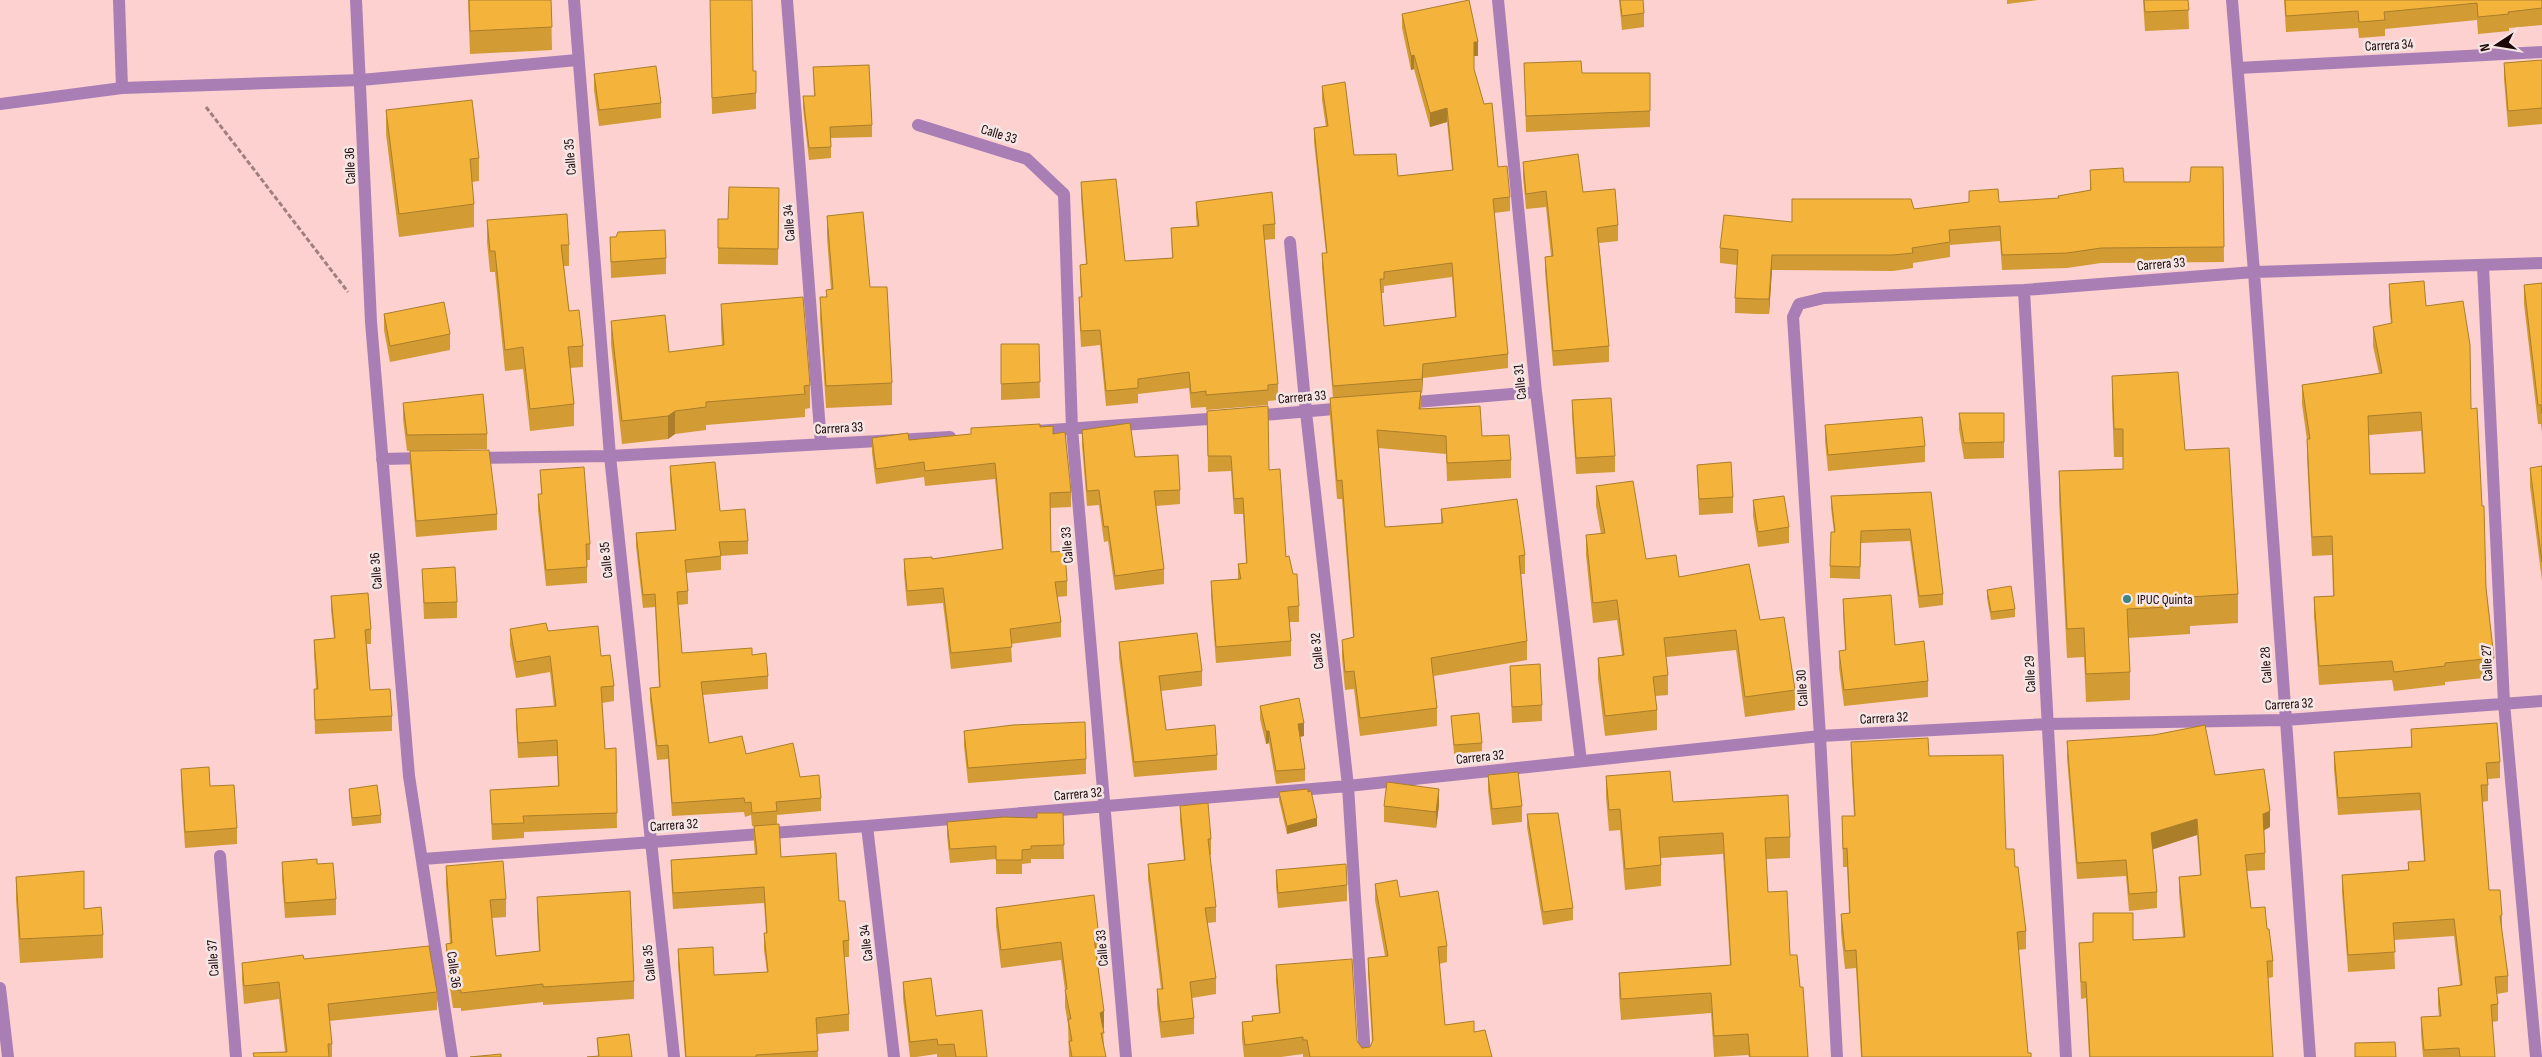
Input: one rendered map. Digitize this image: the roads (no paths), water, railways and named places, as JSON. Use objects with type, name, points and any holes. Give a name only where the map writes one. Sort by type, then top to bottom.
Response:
[{"type":"street","points":[[119,0],[122,88]]},
{"type":"street","name":"Calle 36","points":[[356,0],[371,322],[409,776],[452,1057]]},
{"type":"street","name":"Calle 35","points":[[574,0],[576,60],[610,456],[674,1057]]},
{"type":"street","name":"Calle 34","points":[[787,0],[821,444]]},
{"type":"street","name":"Calle 31","points":[[1498,0],[1536,392],[1582,761]]},
{"type":"street","name":"Calle 28","points":[[2232,0],[2254,272],[2310,1057]]},
{"type":"street","name":"Carrera 34","points":[[2238,68],[2542,52]]},
{"type":"street","points":[[0,104],[122,88],[361,80],[576,60]]},
{"type":"street","name":"Calle 33","points":[[918,125],[1027,158],[1064,194],[1072,429],[1126,1057]]},
{"type":"street","name":"Calle 32","points":[[1290,242],[1306,412],[1348,786],[1365,1057]]},
{"type":"street","name":"Carrera 33","points":[[1793,317],[1800,304],[1815,299],[2024,290],[2254,272],[2542,263]]},
{"type":"street","name":"Calle 27","points":[[2483,266],[2504,703],[2536,1057]]},
{"type":"street","name":"Calle 29","points":[[2024,290],[2066,1057]]},
{"type":"street","name":"Calle 30","points":[[1793,317],[1820,736],[1837,1057]]},
{"type":"street","points":[[1392,404],[1536,392]]},
{"type":"street","name":"Carrera 33","points":[[1024,432],[1363,407]]},
{"type":"street","name":"Carrera 33","points":[[461,458],[610,456],[966,436]]},
{"type":"street","points":[[382,459],[441,458]]},
{"type":"street","name":"Carrera 32","points":[[423,859],[867,826],[1348,786],[1820,736],[2048,724],[2285,720],[2542,701]]},
{"type":"street","name":"Calle 34","points":[[867,826],[894,1057]]},
{"type":"street","name":"Calle 37","points":[[220,856],[236,1057]]},
{"type":"street","points":[[0,988],[8,1057]]},
{"type":"place","name":"IPUC Quinta","points":[[2127,599]]}]
